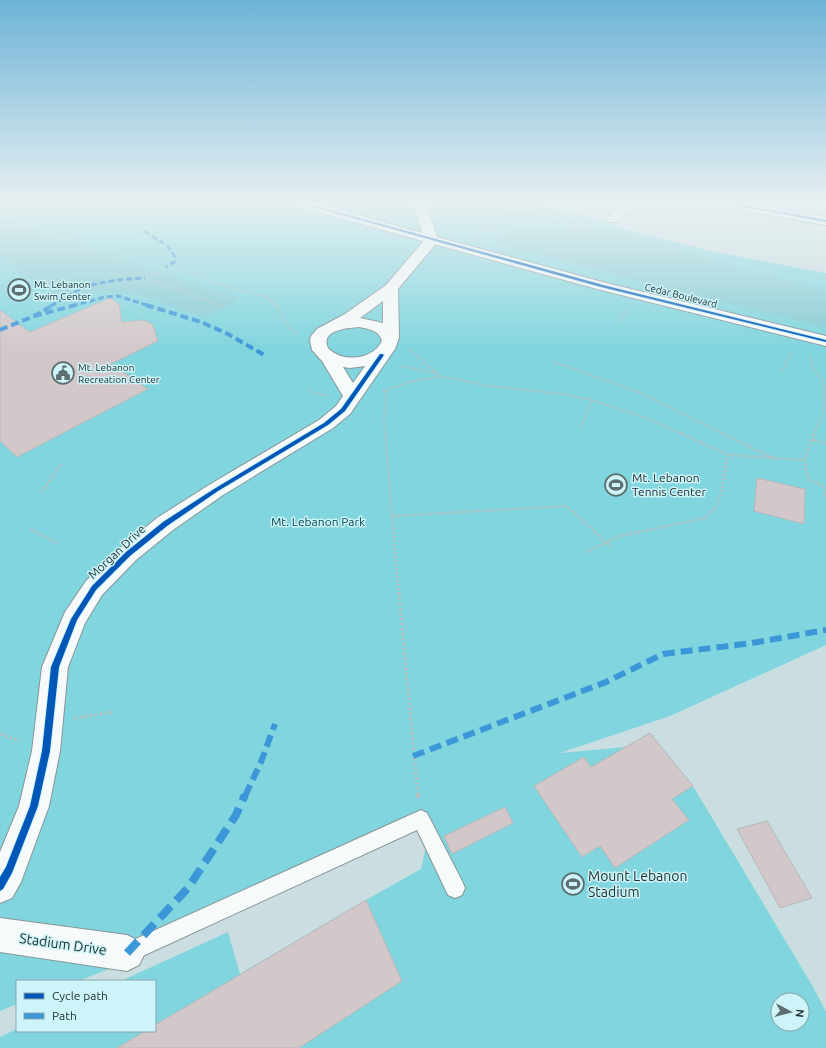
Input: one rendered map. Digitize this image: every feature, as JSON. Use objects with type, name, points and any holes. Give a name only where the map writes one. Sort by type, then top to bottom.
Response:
[{"type":"street","points":[[388,345],[362,362],[350,363],[329,358],[322,353],[318,347],[317,341],[327,329],[351,317],[391,288],[422,252]]},
{"type":"street","name":"Cedar Boulevard","points":[[476,252],[602,286],[820,340]]},
{"type":"street","points":[[388,345],[391,288]]},
{"type":"street","points":[[336,325],[359,322],[370,324],[387,332],[388,345]]},
{"type":"street","name":"Morgan Drive","points":[[0,886],[10,870],[34,806],[46,751],[55,667],[74,619],[94,588],[128,554],[165,524],[216,490],[326,424],[343,410],[343,397],[388,345]]},
{"type":"street","points":[[329,358],[343,397]]},
{"type":"street","name":"Stadium Drive","points":[[0,935],[127,953]]},
{"type":"lane","points":[[127,953],[421,818],[455,888]]},
{"type":"path","points":[[174,262],[178,268],[234,289],[253,292],[267,298],[278,306],[287,325],[298,338]]},
{"type":"path","points":[[166,267],[145,278],[223,306]]},
{"type":"path","points":[[618,321],[630,307]]},
{"type":"path","points":[[781,373],[788,361],[796,335]]},
{"type":"path","points":[[820,340],[809,363],[813,371],[824,383],[824,410],[804,460],[809,480],[823,485],[826,498]]},
{"type":"path","points":[[388,345],[406,347],[440,376]]},
{"type":"path","points":[[554,362],[654,399],[777,460]]},
{"type":"path","points":[[397,365],[437,373]]},
{"type":"path","points":[[379,392],[410,382],[440,376],[489,386],[562,394],[592,400],[649,419],[728,455],[777,460],[804,460]]},
{"type":"path","points":[[307,388],[312,392],[343,397]]},
{"type":"path","points":[[386,391],[384,420],[413,756],[421,818]]},
{"type":"path","points":[[580,430],[592,400]]},
{"type":"path","points":[[812,440],[826,443]]},
{"type":"path","points":[[586,552],[625,535],[705,518],[715,508],[721,492],[728,455]]},
{"type":"path","points":[[42,492],[61,464]]},
{"type":"path","points":[[392,516],[568,506],[612,548]]},
{"type":"path","points":[[31,529],[58,544]]},
{"type":"path","points":[[71,719],[113,712]]},
{"type":"path","points":[[0,734],[20,741]]},
{"type":"green space","name":"Mt. Lebanon Park","points":[[0,252],[715,252],[826,273],[826,645],[670,716],[560,753],[626,747],[650,733],[693,786],[812,985],[826,1012],[826,1048],[0,1048],[0,1037],[16,1029],[16,1032],[156,1032],[156,980],[123,980],[228,932],[240,974],[421,869],[431,824],[130,961],[81,980],[16,980],[16,1004],[0,1011]]},
{"type":"shaded area","points":[[0,252],[106,252],[145,268],[239,298],[206,318],[137,294],[91,292],[55,294],[22,273],[4,256],[0,256]]},
{"type":"shaded area","points":[[528,252],[692,252],[739,269],[826,290],[826,328]]},
{"type":"building","name":"Mt. Lebanon Recreation Center","points":[[110,298],[119,304],[122,322],[144,320],[153,325],[158,341],[111,364],[148,389],[17,457],[0,441],[0,310],[30,332]]},
{"type":"building","points":[[757,478],[805,489],[804,524],[754,511]]},
{"type":"building","points":[[650,733],[693,786],[672,799],[689,820],[615,868],[600,846],[582,857],[534,786],[584,757],[591,767]]},
{"type":"building","points":[[505,807],[513,823],[452,854],[444,836]]},
{"type":"building","points":[[767,821],[812,898],[780,908],[737,829]]},
{"type":"building","points":[[366,900],[402,981],[299,1048],[117,1048],[143,1032],[156,1032],[156,1024]]},
{"type":"marked path","points":[[166,267],[174,262],[175,257],[172,252]]},
{"type":"marked path","points":[[0,330],[34,316],[69,295],[91,285],[108,281],[145,278]]},
{"type":"marked path","points":[[34,316],[105,297],[118,296],[201,322],[228,334],[264,355]]},
{"type":"marked path","points":[[413,756],[606,682],[663,654],[752,643],[826,630]]},
{"type":"marked path","points":[[127,953],[188,888],[236,815],[261,762],[275,724]]},
{"type":"cycle path","points":[[478,252],[602,286],[826,341]]},
{"type":"cycle path","points":[[0,886],[9,870],[34,806],[46,751],[55,667],[74,619],[94,588],[128,554],[165,524],[216,490],[326,424],[343,410],[382,355]]},
{"type":"place","name":"Mt. Lebanon Swim Center","points":[[19,290]]},
{"type":"place","name":"Mt. Lebanon Recreation Center","points":[[63,373]]},
{"type":"place","name":"Mt. Lebanon Tennis Center","points":[[616,485]]},
{"type":"place","name":"Mount Lebanon Stadium","points":[[573,884]]}]
